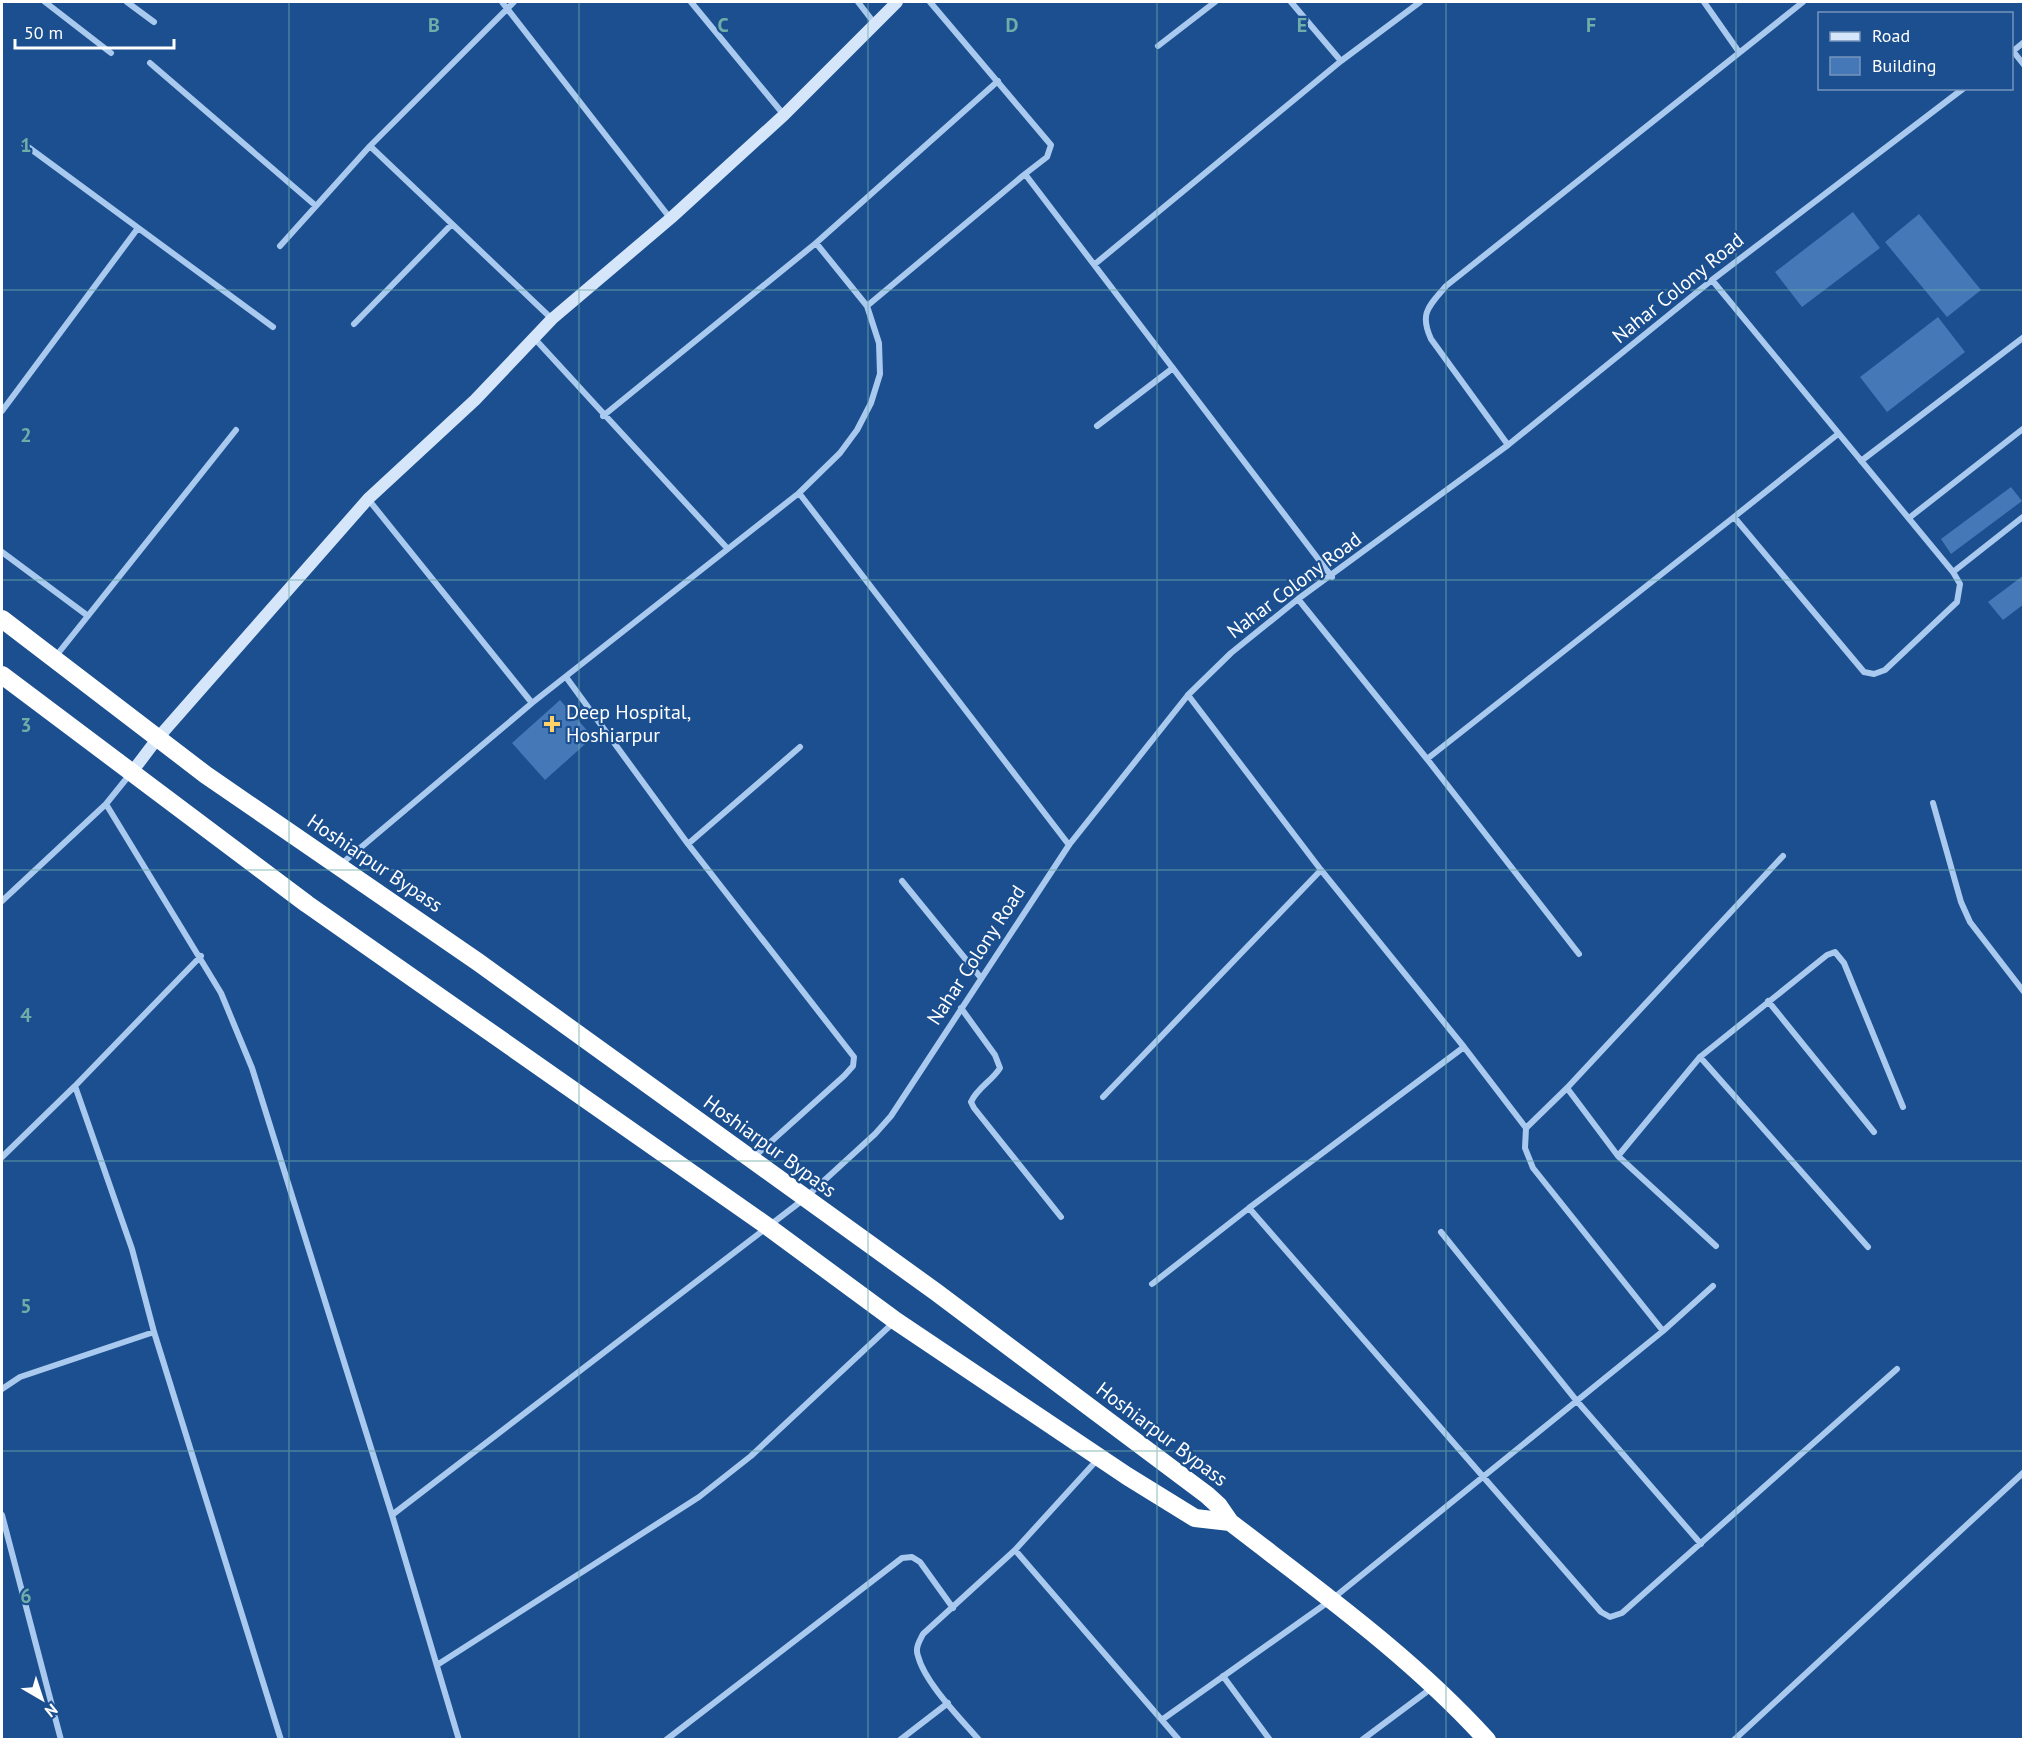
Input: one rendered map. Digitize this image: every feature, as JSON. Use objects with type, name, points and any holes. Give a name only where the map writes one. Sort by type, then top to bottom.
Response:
[{"type":"highway","name":"Hoshiarpur Bypass","points":[[2,620],[158,739],[488,968],[750,1160],[936,1292],[1207,1495],[1220,1506],[1230,1522],[1331,1600],[1460,1710],[1487,1740]]},
{"type":"highway","points":[[2,675],[307,904],[767,1226],[896,1321],[1195,1518],[1230,1522]]},
{"type":"street","points":[[45,2],[111,53]]},
{"type":"street","points":[[127,2],[154,22]]},
{"type":"street","points":[[280,246],[370,146],[505,4],[514,2]]},
{"type":"street","points":[[691,2],[784,115]]},
{"type":"street","points":[[858,2],[875,24]]},
{"type":"street","points":[[2,901],[106,804],[158,739],[368,499],[475,400],[552,320],[671,218],[784,115],[897,2]]},
{"type":"street","points":[[867,306],[1047,157],[1052,145],[930,2]]},
{"type":"street","points":[[1158,46],[1215,2]]},
{"type":"street","points":[[1292,2],[1341,62]]},
{"type":"street","points":[[1095,264],[1341,62],[1420,2]]},
{"type":"street","points":[[1704,2],[1739,52]]},
{"type":"street","points":[[1509,446],[1431,339],[1424,324],[1428,308],[1446,286],[1803,2]]},
{"type":"street","points":[[505,4],[671,218]]},
{"type":"street","points":[[2013,53],[2024,65]]},
{"type":"street","points":[[150,63],[316,206]]},
{"type":"street","points":[[603,416],[816,243],[998,81]]},
{"type":"street","name":"Nahar Colony Road","points":[[392,1515],[804,1199],[875,1134],[891,1116],[1069,845],[1188,695],[1231,653],[1298,599],[1332,577],[1509,446],[1712,280],[1961,90]]},
{"type":"street","points":[[24,144],[273,327]]},
{"type":"street","points":[[370,146],[552,320]]},
{"type":"street","points":[[1025,174],[1332,577]]},
{"type":"street","points":[[354,324],[452,224]]},
{"type":"street","points":[[2,411],[138,228]]},
{"type":"street","points":[[339,866],[532,703],[799,493],[840,453],[857,430],[871,403],[880,374],[879,343],[867,306],[816,243]]},
{"type":"street","points":[[1712,280],[1953,572],[1960,584],[1957,602],[1885,670],[1874,674],[1864,672],[1734,517]]},
{"type":"street","points":[[1861,461],[2024,337]]},
{"type":"street","points":[[534,339],[603,416],[728,548]]},
{"type":"street","points":[[1098,426],[1173,368]]},
{"type":"street","points":[[1909,518],[2024,428]]},
{"type":"street","points":[[54,659],[236,430]]},
{"type":"street","points":[[1427,759],[1838,434]]},
{"type":"street","points":[[799,493],[1069,845]]},
{"type":"street","points":[[368,499],[532,703]]},
{"type":"street","points":[[1953,572],[2024,516]]},
{"type":"street","points":[[2,552],[88,616]]},
{"type":"street","points":[[1298,599],[1427,759],[1579,954]]},
{"type":"street","points":[[566,677],[688,844],[854,1057],[854,1066],[844,1076],[750,1160]]},
{"type":"street","points":[[1188,695],[1322,870],[1526,1128],[1525,1148],[1533,1168],[1663,1331]]},
{"type":"street","points":[[688,844],[800,747]]},
{"type":"street","points":[[1933,803],[1961,902],[1970,922],[2024,992]]},
{"type":"street","points":[[106,804],[201,956],[231,1014],[252,1068],[392,1515],[459,1740]]},
{"type":"street","points":[[1526,1128],[1567,1088],[1783,856]]},
{"type":"street","points":[[1103,1097],[1322,870]]},
{"type":"street","points":[[902,881],[981,978]]},
{"type":"street","points":[[1618,1156],[1700,1057],[1827,955],[1835,952],[1844,963],[1903,1107]]},
{"type":"street","points":[[2,1157],[75,1086],[201,956]]},
{"type":"street","points":[[1768,1001],[1874,1132]]},
{"type":"street","points":[[962,1008],[995,1055],[1000,1068],[995,1077],[975,1094],[971,1102],[1061,1217]]},
{"type":"street","points":[[1152,1284],[1249,1208],[1464,1047]]},
{"type":"street","points":[[1700,1057],[1868,1247]]},
{"type":"street","points":[[75,1086],[132,1249],[154,1332],[280,1740]]},
{"type":"street","points":[[1567,1088],[1618,1156],[1716,1246]]},
{"type":"street","points":[[1249,1208],[1601,1612],[1610,1617],[1622,1613],[1897,1370]]},
{"type":"street","points":[[1441,1232],[1576,1400],[1701,1544]]},
{"type":"street","points":[[1163,1719],[1331,1600],[1663,1331],[1713,1286]]},
{"type":"street","points":[[437,1665],[699,1497],[751,1456],[896,1321]]},
{"type":"street","points":[[2,1389],[20,1377],[154,1332]]},
{"type":"street","points":[[979,1740],[924,1671],[917,1646],[923,1634],[1016,1550],[1100,1457]]},
{"type":"street","points":[[1734,1740],[2024,1472]]},
{"type":"street","points":[[2,1515],[61,1740]]},
{"type":"street","points":[[1016,1550],[1179,1740]]},
{"type":"street","points":[[666,1740],[902,1558],[912,1557],[920,1562],[953,1608]]},
{"type":"street","points":[[1223,1676],[1270,1740]]},
{"type":"street","points":[[1362,1740],[1433,1687]]},
{"type":"street","points":[[900,1740],[948,1703]]},
{"type":"building","points":[[1853,212],[1880,248],[1802,307],[1775,272]]},
{"type":"building","points":[[1919,214],[1981,290],[1947,317],[1885,242]]},
{"type":"building","points":[[1938,317],[1965,352],[1887,412],[1860,377]]},
{"type":"building","points":[[2011,487],[2022,501],[1951,554],[1941,539]]},
{"type":"building","points":[[2024,575],[2024,604],[2003,620],[1988,602]]},
{"type":"building","points":[[560,700],[593,737],[545,780],[512,743]]},
{"type":"place","name":"Deep Hospital, Hoshiarpur","points":[[552,724]]}]
